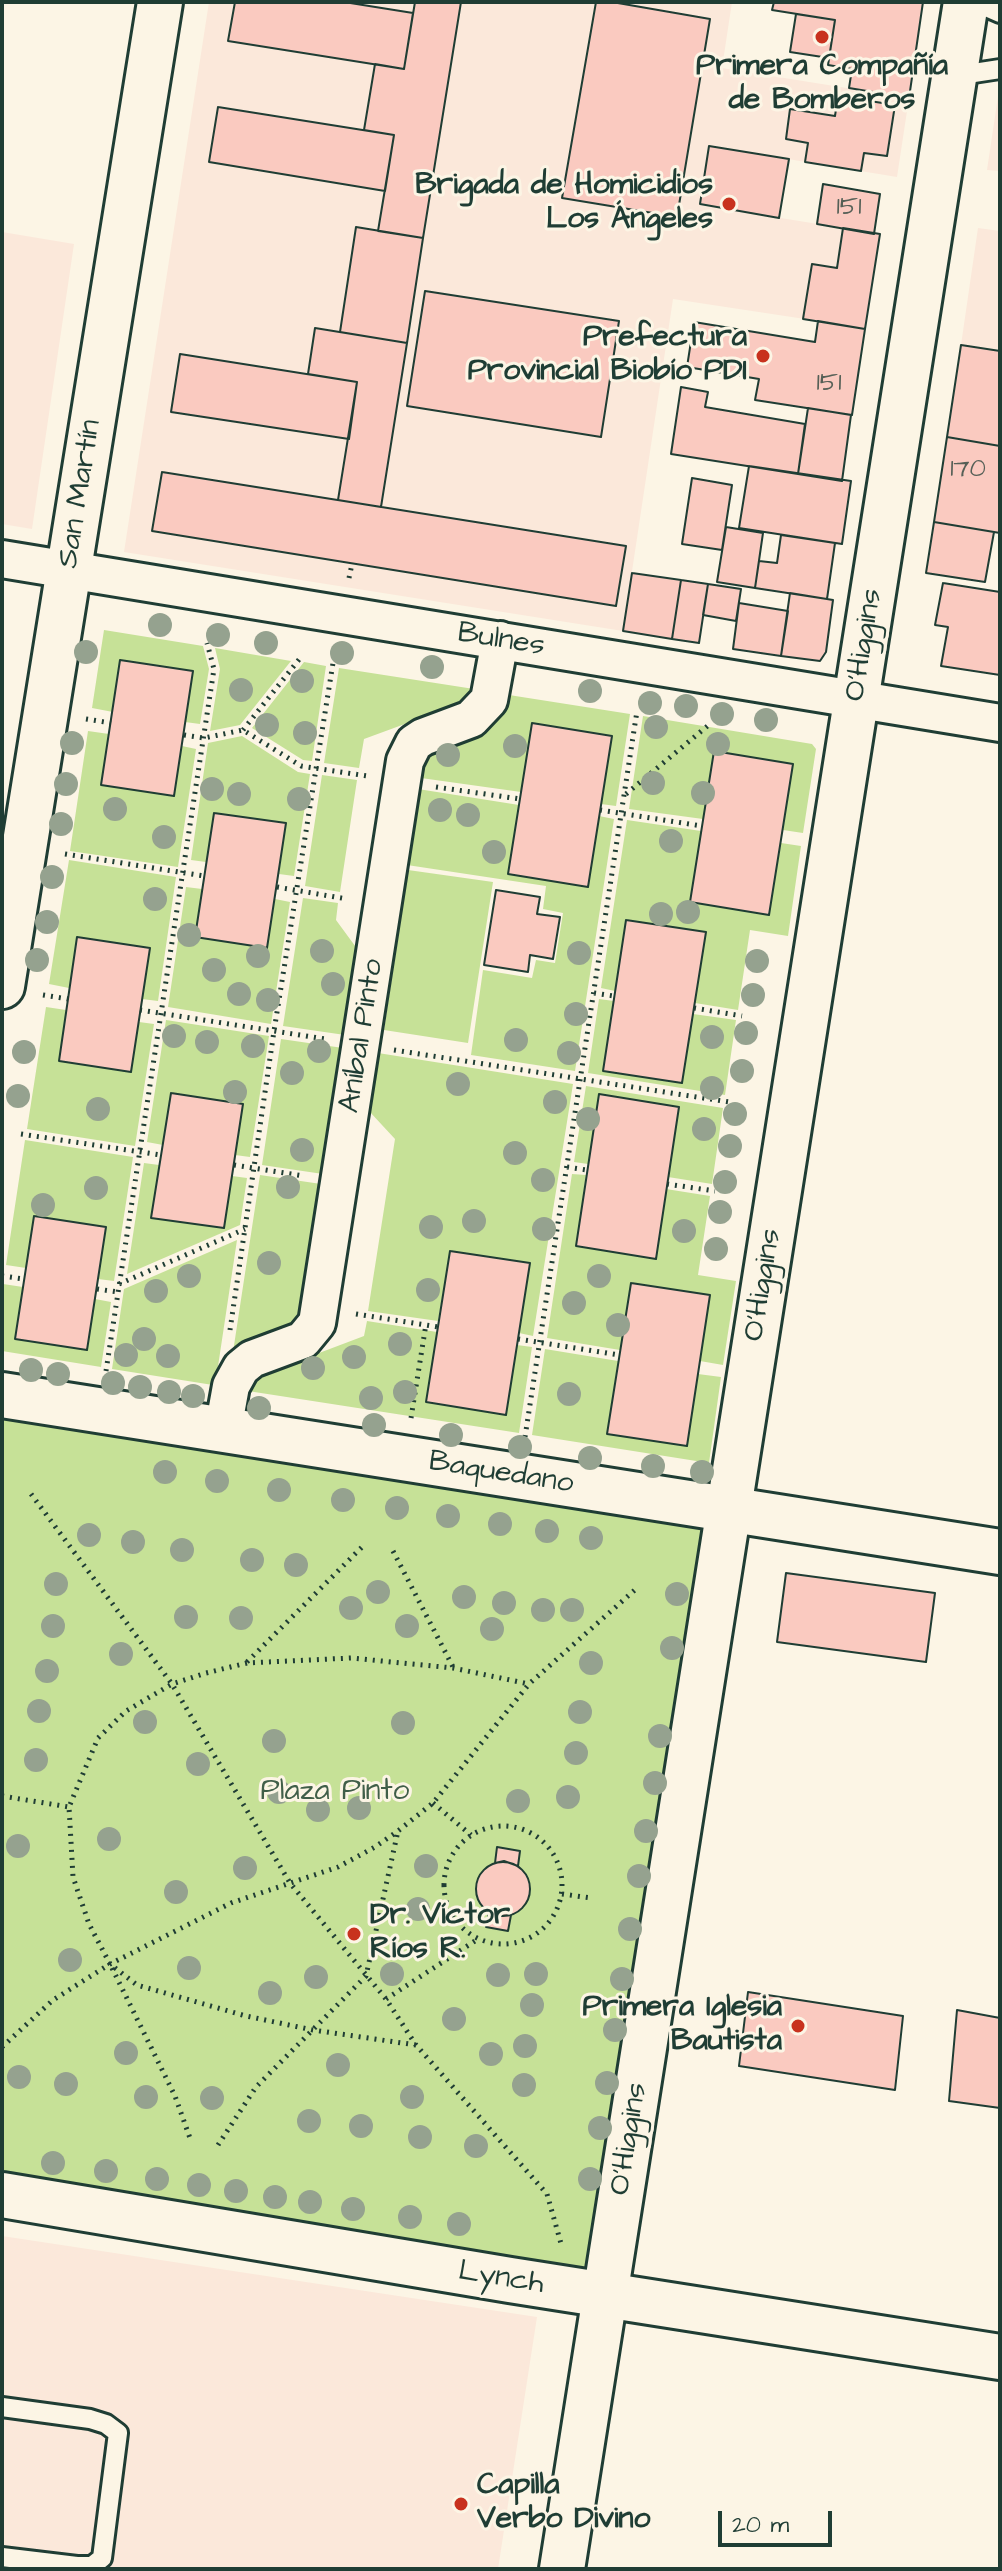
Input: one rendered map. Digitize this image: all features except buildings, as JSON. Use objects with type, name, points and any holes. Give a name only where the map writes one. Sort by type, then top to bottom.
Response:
[{"type":"main road","name":"San Martín","points":[[23,991],[69,570],[160,2]]},
{"type":"main road","name":"O'Higgins","points":[[562,2569],[590,2293],[729,1509],[966,2]]},
{"type":"main road","name":"Baquedano","points":[[2,1395],[1000,1552]]},
{"type":"main road","name":"Lynch","points":[[2,2195],[590,2293],[1000,2357]]},
{"type":"street","name":"Bulnes","points":[[2,559],[1000,723]]},
{"type":"street","name":"Aníbal Pinto","points":[[223,1430],[236,1374],[252,1359],[303,1340],[317,1323],[405,761],[414,743],[431,733],[471,719],[489,700],[500,640]]},
{"type":"lane","points":[[975,2],[1000,13]]},
{"type":"lane","points":[[954,76],[1000,69]]},
{"type":"lane","points":[[2,2407],[90,2419],[106,2424],[118,2433],[102,2558],[92,2566],[77,2566],[2,2557]]},
{"type":"path","points":[[106,1372],[214,669],[207,643]]},
{"type":"path","points":[[184,735],[204,738],[243,730],[301,657]]},
{"type":"path","points":[[229,1332],[333,663]]},
{"type":"path","points":[[525,1438],[637,711]]},
{"type":"path","points":[[86,719],[111,723]]},
{"type":"path","points":[[624,795],[711,723]]},
{"type":"path","points":[[243,730],[301,766],[520,799]]},
{"type":"path","points":[[600,810],[702,826]]},
{"type":"path","points":[[65,854],[204,876]]},
{"type":"path","points":[[277,887],[383,905]]},
{"type":"path","points":[[23,991],[68,999]]},
{"type":"path","points":[[594,993],[614,996]]},
{"type":"path","points":[[694,1008],[742,1016]]},
{"type":"path","points":[[140,1010],[729,1102]]},
{"type":"path","points":[[21,1134],[161,1155]]},
{"type":"path","points":[[234,1165],[340,1182]]},
{"type":"path","points":[[567,1167],[587,1170]]},
{"type":"path","points":[[667,1184],[715,1191]]},
{"type":"path","points":[[119,1284],[245,1229]]},
{"type":"path","points":[[2,1276],[24,1279]]},
{"type":"path","points":[[97,1289],[118,1292]]},
{"type":"path","points":[[321,1308],[438,1327]]},
{"type":"path","points":[[411,1421],[426,1324]]},
{"type":"path","points":[[518,1339],[619,1355]]},
{"type":"path","points":[[31,1494],[172,1684],[290,1883],[386,1999],[416,2045],[547,2194],[590,2293]]},
{"type":"path","points":[[247,1663],[363,1546]]},
{"type":"path","points":[[393,1551],[453,1668]]},
{"type":"path","points":[[2,2047],[53,2000],[110,1964],[231,1903],[338,1867],[398,1831],[433,1803],[529,1684],[637,1588]]},
{"type":"path","points":[[191,2141],[175,2096],[89,1924],[73,1877],[69,1807],[98,1738],[126,1711],[172,1684],[247,1663],[351,1658],[453,1668],[529,1684]]},
{"type":"path","points":[[2,1796],[69,1807]]},
{"type":"path","points":[[433,1803],[471,1835]]},
{"type":"path","points":[[507,1826],[526,1831],[542,1841],[554,1856],[561,1874],[562,1894],[556,1913],[544,1928],[530,1938],[513,1944],[495,1944],[463,1930],[445,1900],[443,1881],[447,1863],[457,1847],[471,1835],[488,1828],[507,1826]]},
{"type":"path","points":[[218,2145],[256,2087],[366,1976],[398,1831]]},
{"type":"path","points":[[562,1894],[591,1898]]},
{"type":"path","points":[[386,1999],[478,1939]]},
{"type":"path","points":[[110,1964],[137,1985],[246,2016],[313,2030],[416,2045]]},
{"type":"shaded area","points":[[209,2],[732,2],[722,68],[909,98],[897,177],[709,146],[700,205],[880,234],[818,321],[673,299],[623,631],[124,552]]},
{"type":"shaded area","points":[[1000,83],[1000,171],[987,170]]},
{"type":"shaded area","points":[[978,228],[1000,231],[1000,351],[961,345]]},
{"type":"shaded area","points":[[2,232],[74,244],[32,529],[2,524]]},
{"type":"shaded area","points":[[2,2236],[537,2317],[498,2569],[2,2569]]},
{"type":"green space","points":[[104,630],[203,646],[209,669],[200,724],[185,722],[193,671],[121,660],[113,712],[92,708]]},
{"type":"green space","points":[[215,648],[291,661],[240,725],[210,731],[220,669]]},
{"type":"green space","points":[[304,662],[326,666],[312,761],[303,760],[252,728]]},
{"type":"green space","points":[[339,668],[474,689],[462,703],[364,739],[359,768],[324,763]]},
{"type":"green space","points":[[509,695],[630,714],[616,806],[601,804],[611,736],[532,723],[521,792],[421,778],[428,754],[479,734],[493,724],[505,709]]},
{"type":"green space","points":[[643,716],[812,744],[816,749],[803,833],[783,830],[793,764],[714,752],[703,819],[629,809]]},
{"type":"green space","points":[[88,731],[109,734],[101,785],[174,796],[182,746],[196,749],[178,867],[70,851]]},
{"type":"green space","points":[[242,736],[298,772],[310,774],[294,876],[279,874],[286,823],[215,813],[206,862],[191,860],[208,743]]},
{"type":"green space","points":[[322,775],[357,780],[340,892],[305,886]]},
{"type":"green space","points":[[418,789],[519,805],[508,874],[587,887],[599,816],[614,819],[575,1071],[471,1055],[483,970],[532,978],[536,960],[555,963],[563,913],[543,909],[546,886],[407,865]]},
{"type":"green space","points":[[627,820],[701,831],[690,902],[769,915],[781,843],[801,846],[788,936],[750,930],[738,1010],[695,1003],[706,932],[627,920],[615,991],[601,988]]},
{"type":"green space","points":[[69,860],[176,877],[158,1001],[142,999],[150,948],[78,937],[69,988],[49,984]]},
{"type":"green space","points":[[408,870],[493,882],[468,1043],[384,1030]]},
{"type":"green space","points":[[186,887],[202,889],[195,937],[267,948],[275,899],[290,902],[271,1024],[168,1007]]},
{"type":"green space","points":[[303,898],[338,903],[336,920],[358,950],[345,1035],[283,1026]]},
{"type":"green space","points":[[599,999],[614,1001],[603,1070],[681,1083],[693,1014],[736,1020],[725,1095],[588,1073]]},
{"type":"green space","points":[[46,1007],[66,1010],[59,1061],[130,1072],[139,1022],[154,1024],[135,1146],[27,1129]]},
{"type":"green space","points":[[166,1020],[269,1036],[250,1157],[235,1155],[243,1104],[171,1093],[163,1145],[147,1142]]},
{"type":"green space","points":[[281,1039],[343,1048],[323,1174],[262,1165]]},
{"type":"green space","points":[[378,1053],[573,1084],[533,1336],[519,1333],[529,1263],[450,1251],[438,1321],[368,1311],[395,1139],[369,1111]]},
{"type":"green space","points":[[586,1086],[723,1108],[712,1184],[668,1177],[679,1107],[599,1094],[588,1164],[574,1162]]},
{"type":"green space","points":[[25,1140],[133,1157],[114,1281],[98,1279],[106,1227],[35,1216],[26,1268],[6,1265]]},
{"type":"green space","points":[[144,1163],[159,1165],[152,1218],[224,1228],[232,1176],[247,1178],[240,1225],[127,1274]]},
{"type":"green space","points":[[572,1174],[586,1175],[576,1246],[666,1189],[710,1196],[698,1275],[736,1281],[723,1365],[700,1361],[710,1295],[631,1283],[620,1350],[547,1338]]},
{"type":"green space","points":[[260,1175],[321,1184],[300,1315],[288,1327],[243,1344],[233,1352]]},
{"type":"green space","points":[[237,1240],[213,1385],[112,1369],[124,1289]]},
{"type":"green space","points":[[3,1284],[23,1287],[16,1339],[86,1350],[95,1299],[111,1302],[101,1367],[2,1351]]},
{"type":"green space","points":[[367,1321],[437,1332],[426,1402],[505,1415],[517,1345],[532,1347],[519,1433],[248,1391],[261,1375],[364,1336]]},
{"type":"green space","points":[[545,1349],[618,1361],[607,1433],[698,1374],[721,1377],[709,1463],[532,1435]]},
{"type":"green space","name":"Plaza Pinto","points":[[2,1404],[715,1524],[599,2276],[2,2175]]},
{"type":"place","name":"Primera Compañía de Bomberos","points":[[822,37]]},
{"type":"place","name":"Brigada de Homicidios Los Ángeles","points":[[729,204]]},
{"type":"place","name":"Prefectura Provincial Biobío PDI","points":[[763,356]]},
{"type":"place","name":"Dr. Víctor Ríos R.","points":[[354,1934]]},
{"type":"place","name":"Primera Iglesia Bautista","points":[[798,2026]]},
{"type":"place","name":"Capilla Verbo Divino","points":[[461,2504]]}]
